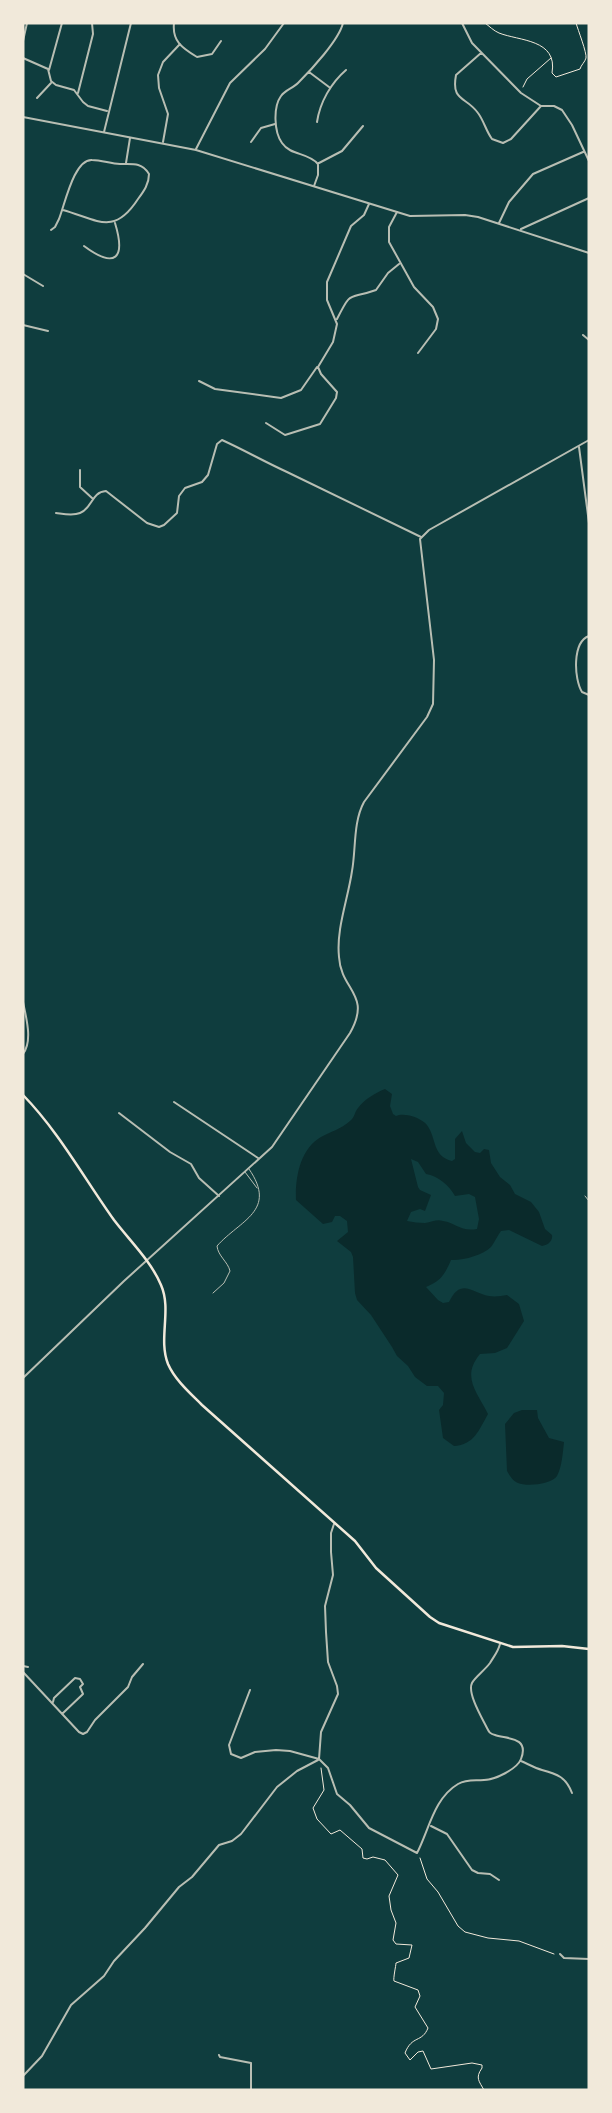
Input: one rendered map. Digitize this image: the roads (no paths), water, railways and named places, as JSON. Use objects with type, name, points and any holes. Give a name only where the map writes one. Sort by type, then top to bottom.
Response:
[{"type":"main road","points":[[23,1095],[45,1119],[155,1273],[166,1306],[167,1362],[174,1374],[210,1413],[357,1542],[376,1568],[432,1619],[446,1626],[521,1648],[562,1646],[589,1649]]},
{"type":"street","points":[[23,41],[27,23]]},
{"type":"street","points":[[62,23],[49,71],[52,82],[74,90],[86,104],[108,111]]},
{"type":"street","points":[[78,94],[93,34],[92,23]]},
{"type":"street","points":[[104,133],[131,23]]},
{"type":"street","points":[[174,23],[173,33],[180,44],[195,56],[203,57],[215,52],[221,41]]},
{"type":"street","points":[[196,150],[230,83],[265,49],[284,23]]},
{"type":"street","points":[[314,186],[318,164],[310,157],[288,150],[280,138],[276,124],[278,105],[281,95],[295,86],[308,71],[339,34],[343,23]]},
{"type":"street","points":[[462,23],[467,35],[481,53],[519,91],[542,106],[554,106],[562,110],[589,161]]},
{"type":"street","points":[[163,143],[168,114],[159,88],[159,72],[163,62],[180,44]]},
{"type":"street","points":[[481,53],[456,75],[455,92],[478,112],[492,139],[503,143],[511,139],[542,106]]},
{"type":"street","points":[[23,58],[49,71]]},
{"type":"street","points":[[317,122],[319,110],[330,88],[346,70]]},
{"type":"street","points":[[308,71],[330,88]]},
{"type":"street","points":[[37,97],[52,82]]},
{"type":"street","points":[[23,117],[196,150],[414,217],[465,215],[588,251]]},
{"type":"street","points":[[251,142],[261,128],[276,124]]},
{"type":"street","points":[[318,164],[342,151],[363,126]]},
{"type":"street","points":[[126,164],[130,138]]},
{"type":"street","points":[[499,223],[509,202],[533,174],[585,152]]},
{"type":"street","points":[[51,230],[63,210],[77,169],[82,163],[92,159],[143,166],[147,171],[149,179],[146,187],[128,213],[115,222],[102,223],[63,210]]},
{"type":"street","points":[[520,230],[589,198]]},
{"type":"street","points":[[199,381],[215,389],[281,398],[301,390],[333,342],[337,324],[327,300],[327,282],[351,226],[364,215],[370,203]]},
{"type":"street","points":[[398,212],[390,222],[388,237],[414,287],[433,307],[438,319],[436,329],[418,353]]},
{"type":"street","points":[[84,246],[103,258],[116,255],[121,244],[115,222]]},
{"type":"street","points":[[336,320],[349,298],[377,289],[388,273],[400,263]]},
{"type":"street","points":[[23,274],[43,286]]},
{"type":"street","points":[[23,325],[48,331]]},
{"type":"street","points":[[583,335],[589,340]]},
{"type":"street","points":[[266,424],[285,435],[320,424],[338,394],[318,367]]},
{"type":"street","points":[[56,513],[80,514],[99,492],[108,491],[147,523],[159,527],[164,525],[177,513],[179,496],[185,488],[202,482],[208,475],[217,443],[222,440],[272,467],[421,537]]},
{"type":"street","points":[[23,1378],[280,1138],[350,1033],[357,1018],[357,1002],[342,972],[338,952],[353,869],[359,814],[364,802],[427,717],[433,704],[433,645],[419,546],[421,537],[589,440]]},
{"type":"street","points":[[579,446],[589,523]]},
{"type":"street","points":[[80,470],[80,486],[93,499]]},
{"type":"street","points":[[589,636],[581,640],[577,649],[577,682],[582,692],[589,695]]},
{"type":"street","points":[[23,1002],[28,1041],[23,1054]]},
{"type":"street","points":[[174,1102],[260,1158]]},
{"type":"street","points":[[119,1113],[170,1152],[191,1164],[199,1177],[219,1196]]},
{"type":"street","points":[[23,2076],[43,2056],[71,2005],[103,1976],[179,1887],[192,1877],[219,1845],[232,1841],[240,1834],[277,1787],[320,1757],[321,1732],[338,1694],[328,1662],[325,1606],[333,1576],[331,1533],[334,1523]]},
{"type":"street","points":[[250,1690],[229,1745],[231,1754],[241,1758],[261,1751],[284,1751],[318,1759],[330,1773],[336,1792],[369,1828],[417,1853],[439,1802],[457,1785],[471,1779],[489,1780],[514,1768],[520,1761],[520,1744],[510,1737],[496,1736],[489,1731],[470,1691],[473,1681],[497,1653],[500,1643]]},
{"type":"street","points":[[23,1672],[79,1732],[86,1733],[95,1720],[128,1687],[132,1677],[143,1664]]},
{"type":"street","points":[[23,1666],[28,1667]]},
{"type":"street","points":[[53,1703],[54,1698],[75,1678],[80,1679],[83,1695],[62,1714]]},
{"type":"street","points":[[520,1761],[559,1774],[572,1793]]},
{"type":"street","points":[[430,1825],[447,1834],[472,1870],[490,1874],[499,1880]]},
{"type":"street","points":[[560,1955],[564,1958],[589,1959]]},
{"type":"street","points":[[219,2054],[220,2057],[251,2063],[251,2090]]},
{"type":"lane","points":[[213,1293],[224,1283],[230,1271],[217,1246],[252,1217],[259,1203],[256,1180],[249,1168]]},
{"type":"lane","points":[[245,1172],[258,1190]]},
{"type":"lane","points":[[585,1196],[589,1201]]},
{"type":"water","points":[[385,1089],[392,1094],[390,1106],[393,1114],[413,1116],[427,1125],[438,1151],[446,1159],[455,1159],[455,1139],[462,1131],[466,1143],[475,1152],[489,1150],[491,1163],[500,1177],[510,1185],[515,1194],[531,1202],[539,1212],[545,1229],[552,1235],[551,1241],[542,1246],[509,1230],[501,1231],[483,1253],[461,1260],[451,1260],[442,1276],[426,1287],[443,1303],[449,1302],[453,1294],[462,1288],[489,1296],[507,1295],[519,1304],[524,1321],[507,1348],[495,1353],[480,1354],[474,1362],[471,1377],[488,1414],[475,1436],[461,1445],[454,1446],[443,1438],[439,1410],[443,1405],[444,1393],[438,1386],[427,1386],[415,1377],[397,1356],[371,1315],[357,1300],[353,1257],[351,1252],[337,1241],[348,1232],[347,1221],[335,1216],[332,1222],[323,1224],[296,1200],[300,1165],[308,1149],[321,1137],[347,1124],[364,1102]],"holes":[[[411,1159],[418,1162],[426,1174],[443,1182],[455,1196],[469,1194],[475,1197],[479,1219],[477,1229],[467,1229],[441,1220],[425,1223],[407,1221],[411,1212],[420,1209],[425,1211],[431,1195],[418,1187]]]},
{"type":"water","points":[[537,1410],[538,1418],[549,1438],[564,1442],[559,1472],[550,1481],[522,1484],[515,1481],[507,1471],[505,1424],[514,1413]]}]
